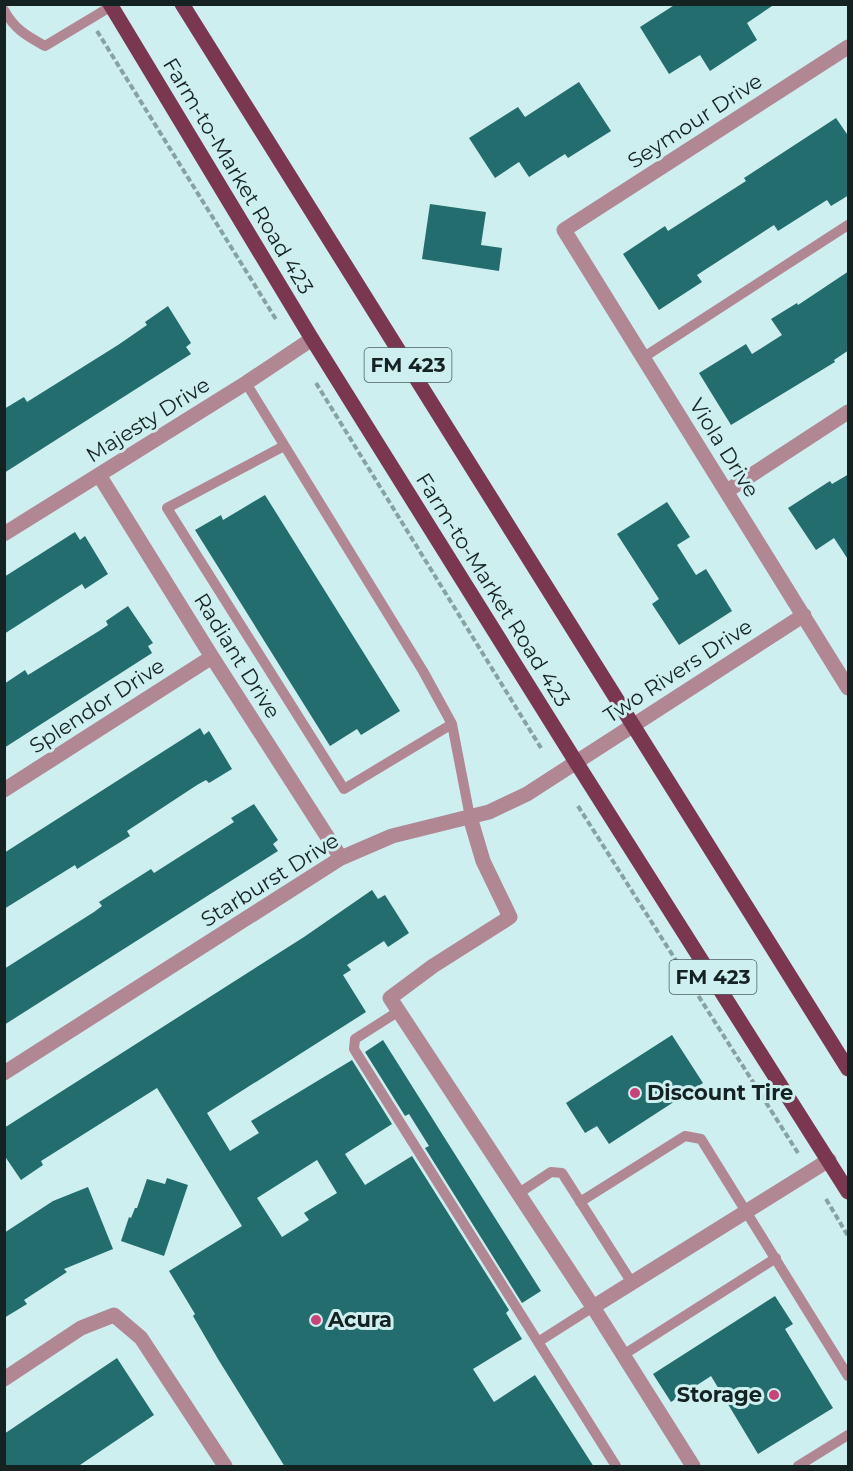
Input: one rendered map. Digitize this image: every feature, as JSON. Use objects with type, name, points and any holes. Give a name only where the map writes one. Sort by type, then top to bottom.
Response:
[{"type":"main road","name":"Farm-to-Market Road 423","points":[[182,4],[849,1069]]},
{"type":"main road","name":"Farm-to-Market Road 423","points":[[112,5],[312,339],[576,762],[849,1192]]},
{"type":"street","name":"Seymour Drive","points":[[564,230],[849,47]]},
{"type":"street","name":"Viola Drive","points":[[564,230],[849,688]]},
{"type":"street","name":"Majesty Drive","points":[[4,534],[312,339]]},
{"type":"street","points":[[727,492],[849,412]]},
{"type":"street","name":"Radiant Drive","points":[[99,475],[341,858]]},
{"type":"street","name":"Two Rivers Drive","points":[[576,762],[804,615]]},
{"type":"street","name":"Splendor Drive","points":[[4,790],[212,657]]},
{"type":"street","name":"Starburst Drive","points":[[4,1072],[341,858],[392,836],[489,812],[527,794],[576,762]]},
{"type":"street","points":[[470,817],[483,861],[510,917],[433,966],[390,998],[593,1306],[693,1467]]},
{"type":"street","points":[[593,1306],[829,1160]]},
{"type":"street","points":[[4,1379],[81,1328],[114,1315],[141,1338],[225,1467]]},
{"type":"lane","points":[[4,10],[21,33],[45,46],[112,5]]},
{"type":"lane","points":[[644,357],[849,225]]},
{"type":"lane","points":[[246,382],[423,670],[452,724],[470,817]]},
{"type":"lane","points":[[284,446],[167,508],[344,789],[452,724]]},
{"type":"lane","points":[[399,1011],[356,1039],[354,1049],[616,1467]]},
{"type":"lane","points":[[580,1202],[685,1136],[701,1138],[849,1376]]},
{"type":"lane","points":[[519,1193],[551,1172],[562,1173],[632,1283]]},
{"type":"lane","points":[[623,1355],[776,1258]]},
{"type":"lane","points":[[538,1342],[593,1306]]},
{"type":"lane","points":[[798,1467],[849,1436]]},
{"type":"path","points":[[90,20],[277,321]]},
{"type":"path","points":[[311,375],[541,748]]},
{"type":"path","points":[[578,806],[798,1153]]},
{"type":"path","points":[[826,1198],[849,1236]]},
{"type":"building","points":[[676,4],[775,4],[747,23],[757,40],[710,71],[700,55],[669,74],[640,27]]},
{"type":"building","points":[[579,82],[611,131],[568,158],[565,154],[529,177],[519,162],[495,178],[469,138],[518,107],[525,117]]},
{"type":"building","points":[[836,118],[849,137],[849,195],[831,206],[827,200],[778,231],[774,225],[697,275],[702,282],[659,310],[623,254],[665,226],[668,231],[746,181],[744,178]]},
{"type":"building","points":[[430,204],[486,212],[481,245],[502,248],[499,271],[422,259]]},
{"type":"building","points":[[849,271],[849,350],[834,360],[835,362],[731,425],[699,373],[746,344],[752,354],[782,335],[771,319],[797,303],[798,305]]},
{"type":"building","points":[[168,306],[191,343],[186,347],[191,354],[4,473],[4,409],[24,397],[27,402],[118,345],[147,325],[145,322]]},
{"type":"building","points":[[849,474],[849,561],[834,538],[816,550],[788,508],[830,481],[832,484]]},
{"type":"building","points":[[265,495],[400,711],[361,735],[357,729],[330,746],[195,530],[221,515],[223,520]]},
{"type":"building","points":[[667,502],[690,537],[677,545],[696,575],[706,569],[732,611],[679,645],[652,604],[659,599],[617,534]]},
{"type":"building","points":[[75,532],[80,540],[85,536],[108,574],[85,589],[82,584],[4,634],[4,577]]},
{"type":"building","points":[[128,606],[153,643],[148,646],[152,653],[4,748],[4,684],[25,670],[28,675],[99,631],[108,625],[106,621]]},
{"type":"building","points":[[200,728],[204,735],[209,731],[232,769],[209,783],[206,780],[197,785],[127,831],[130,836],[77,869],[75,865],[4,909],[4,853]]},
{"type":"building","points":[[254,804],[278,840],[273,844],[278,851],[4,1025],[4,969],[94,912],[102,906],[99,902],[151,869],[154,873],[234,822],[231,818]]},
{"type":"building","points":[[372,890],[378,899],[385,895],[409,933],[388,947],[384,941],[347,965],[351,970],[343,975],[366,1012],[207,1113],[230,1151],[259,1133],[251,1121],[352,1060],[392,1124],[345,1154],[365,1185],[412,1156],[509,1310],[506,1313],[522,1339],[473,1369],[494,1402],[535,1375],[594,1467],[285,1467],[218,1359],[169,1271],[242,1226],[157,1088],[41,1161],[43,1165],[21,1180],[4,1155],[4,1128],[304,937]],"holes":[[[317,1160],[337,1193],[304,1213],[309,1220],[282,1237],[257,1198]]]},
{"type":"building","name":"Discount Tire","points":[[672,1035],[703,1083],[609,1144],[597,1126],[585,1133],[566,1103]]},
{"type":"building","points":[[383,1040],[541,1291],[522,1303],[425,1148],[429,1146],[409,1114],[405,1116],[365,1052]]},
{"type":"building","points":[[167,1178],[188,1185],[164,1256],[121,1241],[129,1217],[131,1218],[137,1208],[147,1179],[165,1184]]},
{"type":"building","points":[[88,1187],[113,1249],[64,1269],[67,1272],[24,1300],[27,1304],[4,1318],[4,1233],[53,1201]]},
{"type":"building","points":[[775,1296],[793,1324],[785,1329],[833,1408],[758,1454],[711,1376],[671,1402],[653,1374]]},
{"type":"building","points":[[117,1358],[154,1415],[77,1467],[4,1467],[4,1434]]},
{"type":"place","name":"Discount Tire","points":[[635,1093]]},
{"type":"place","name":"Acura","points":[[316,1320]]},
{"type":"place","name":"Storage","points":[[774,1395]]}]
